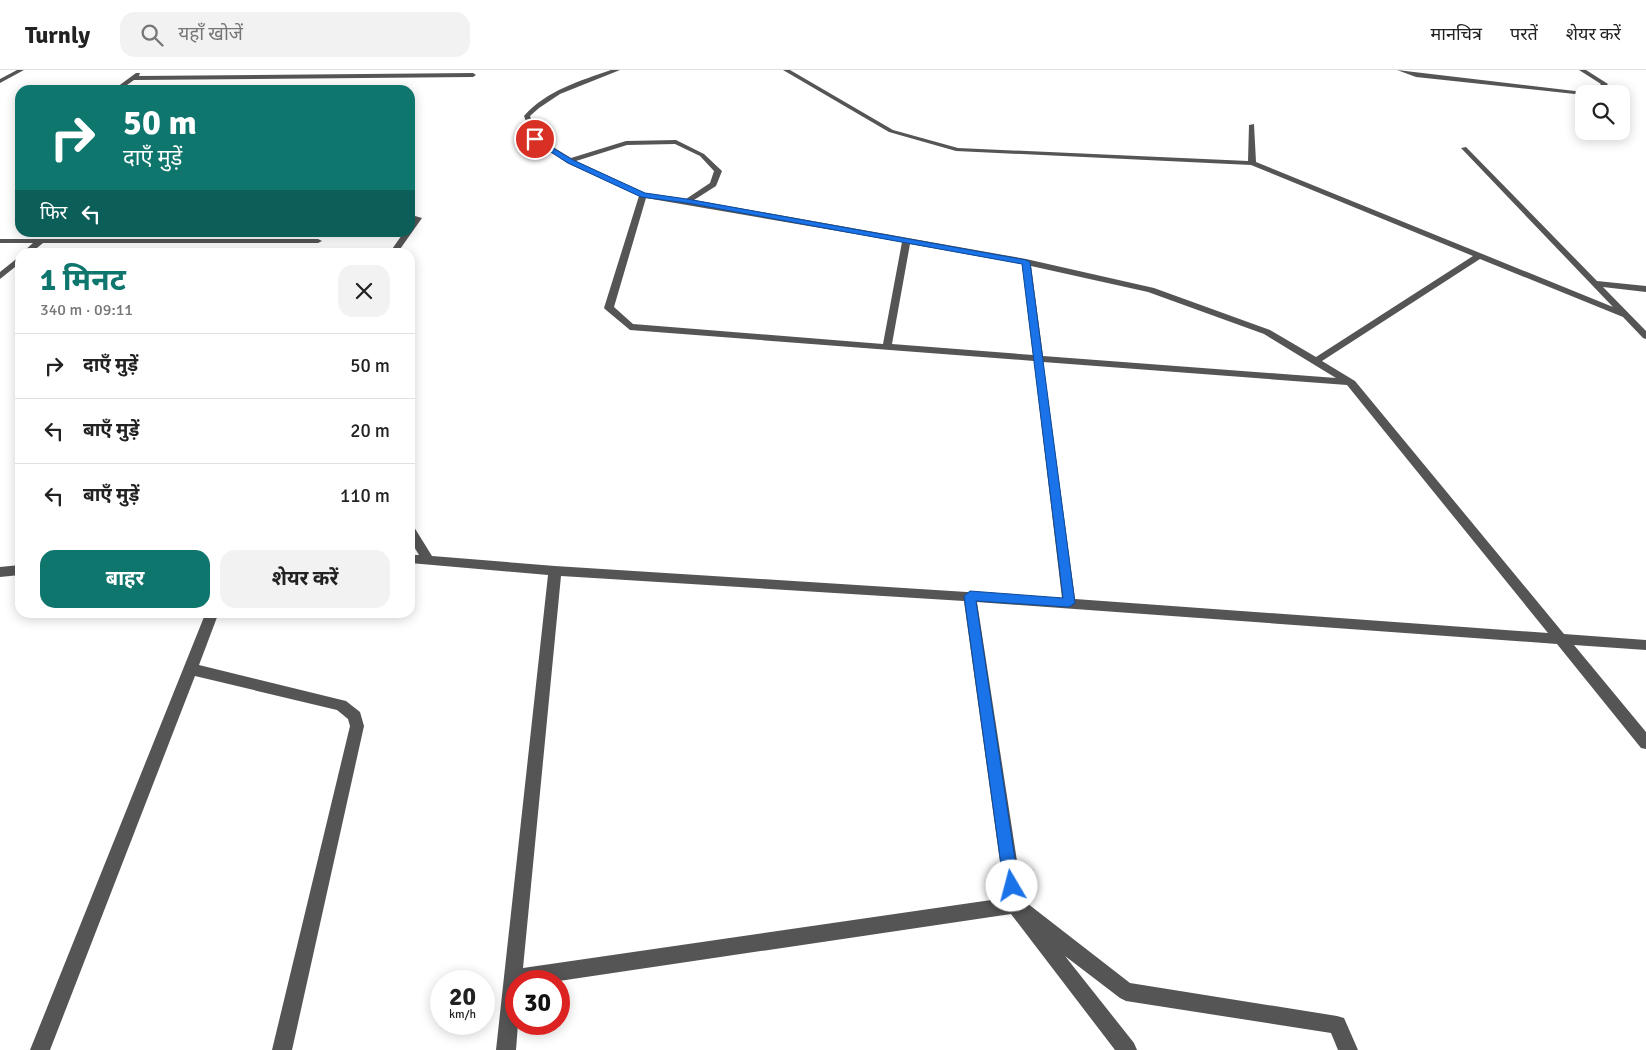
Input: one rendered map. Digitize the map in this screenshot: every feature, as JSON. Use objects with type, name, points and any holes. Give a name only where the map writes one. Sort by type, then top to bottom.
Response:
[{"type":"street","points":[[0,81],[21,70]]},
{"type":"street","points":[[123,85],[144,70]]},
{"type":"street","points":[[618,70],[557,92],[539,102],[527,116],[535,139],[570,161],[643,195],[687,201],[1026,262],[1151,290],[1267,332],[1351,383],[1646,743]]},
{"type":"street","points":[[786,70],[892,131],[958,150],[1252,163],[1625,315]]},
{"type":"street","points":[[1400,70],[1416,75],[1575,92]]},
{"type":"street","points":[[1582,70],[1604,85]]},
{"type":"street","points":[[132,78],[473,75]]},
{"type":"street","points":[[1252,125],[1252,163]]},
{"type":"street","points":[[570,161],[626,143],[676,142],[702,155],[718,171],[713,184],[687,201]]},
{"type":"street","points":[[1464,148],[1646,336]]},
{"type":"street","points":[[643,195],[609,308],[630,327],[1351,383]]},
{"type":"street","points":[[415,222],[418,218]]},
{"type":"street","points":[[397,248],[404,237]]},
{"type":"street","points":[[887,346],[907,240]]},
{"type":"street","points":[[0,241],[318,241]]},
{"type":"street","points":[[33,248],[41,241]]},
{"type":"street","points":[[1315,362],[1481,255]]},
{"type":"street","points":[[1026,262],[1069,603]]},
{"type":"street","points":[[0,276],[15,263]]},
{"type":"street","points":[[1594,284],[1646,289]]},
{"type":"street","points":[[415,539],[427,559]]},
{"type":"street","points":[[415,559],[555,571],[970,596],[1646,645]]},
{"type":"street","points":[[0,572],[15,570]]},
{"type":"street","points":[[514,970],[555,571]]},
{"type":"street","points":[[970,596],[1015,905],[1127,1050]]},
{"type":"street","points":[[40,1050],[211,618]]},
{"type":"street","points":[[191,669],[341,705],[355,716],[357,726],[282,1050]]},
{"type":"street","points":[[570,971],[1015,905],[1126,992],[1337,1025],[1348,1050]]},
{"type":"street","points":[[506,1050],[507,1035]]},
{"type":"route","points":[[535,139],[570,161],[643,195],[687,201],[1026,262],[1069,603],[970,596],[1012,886]]}]
